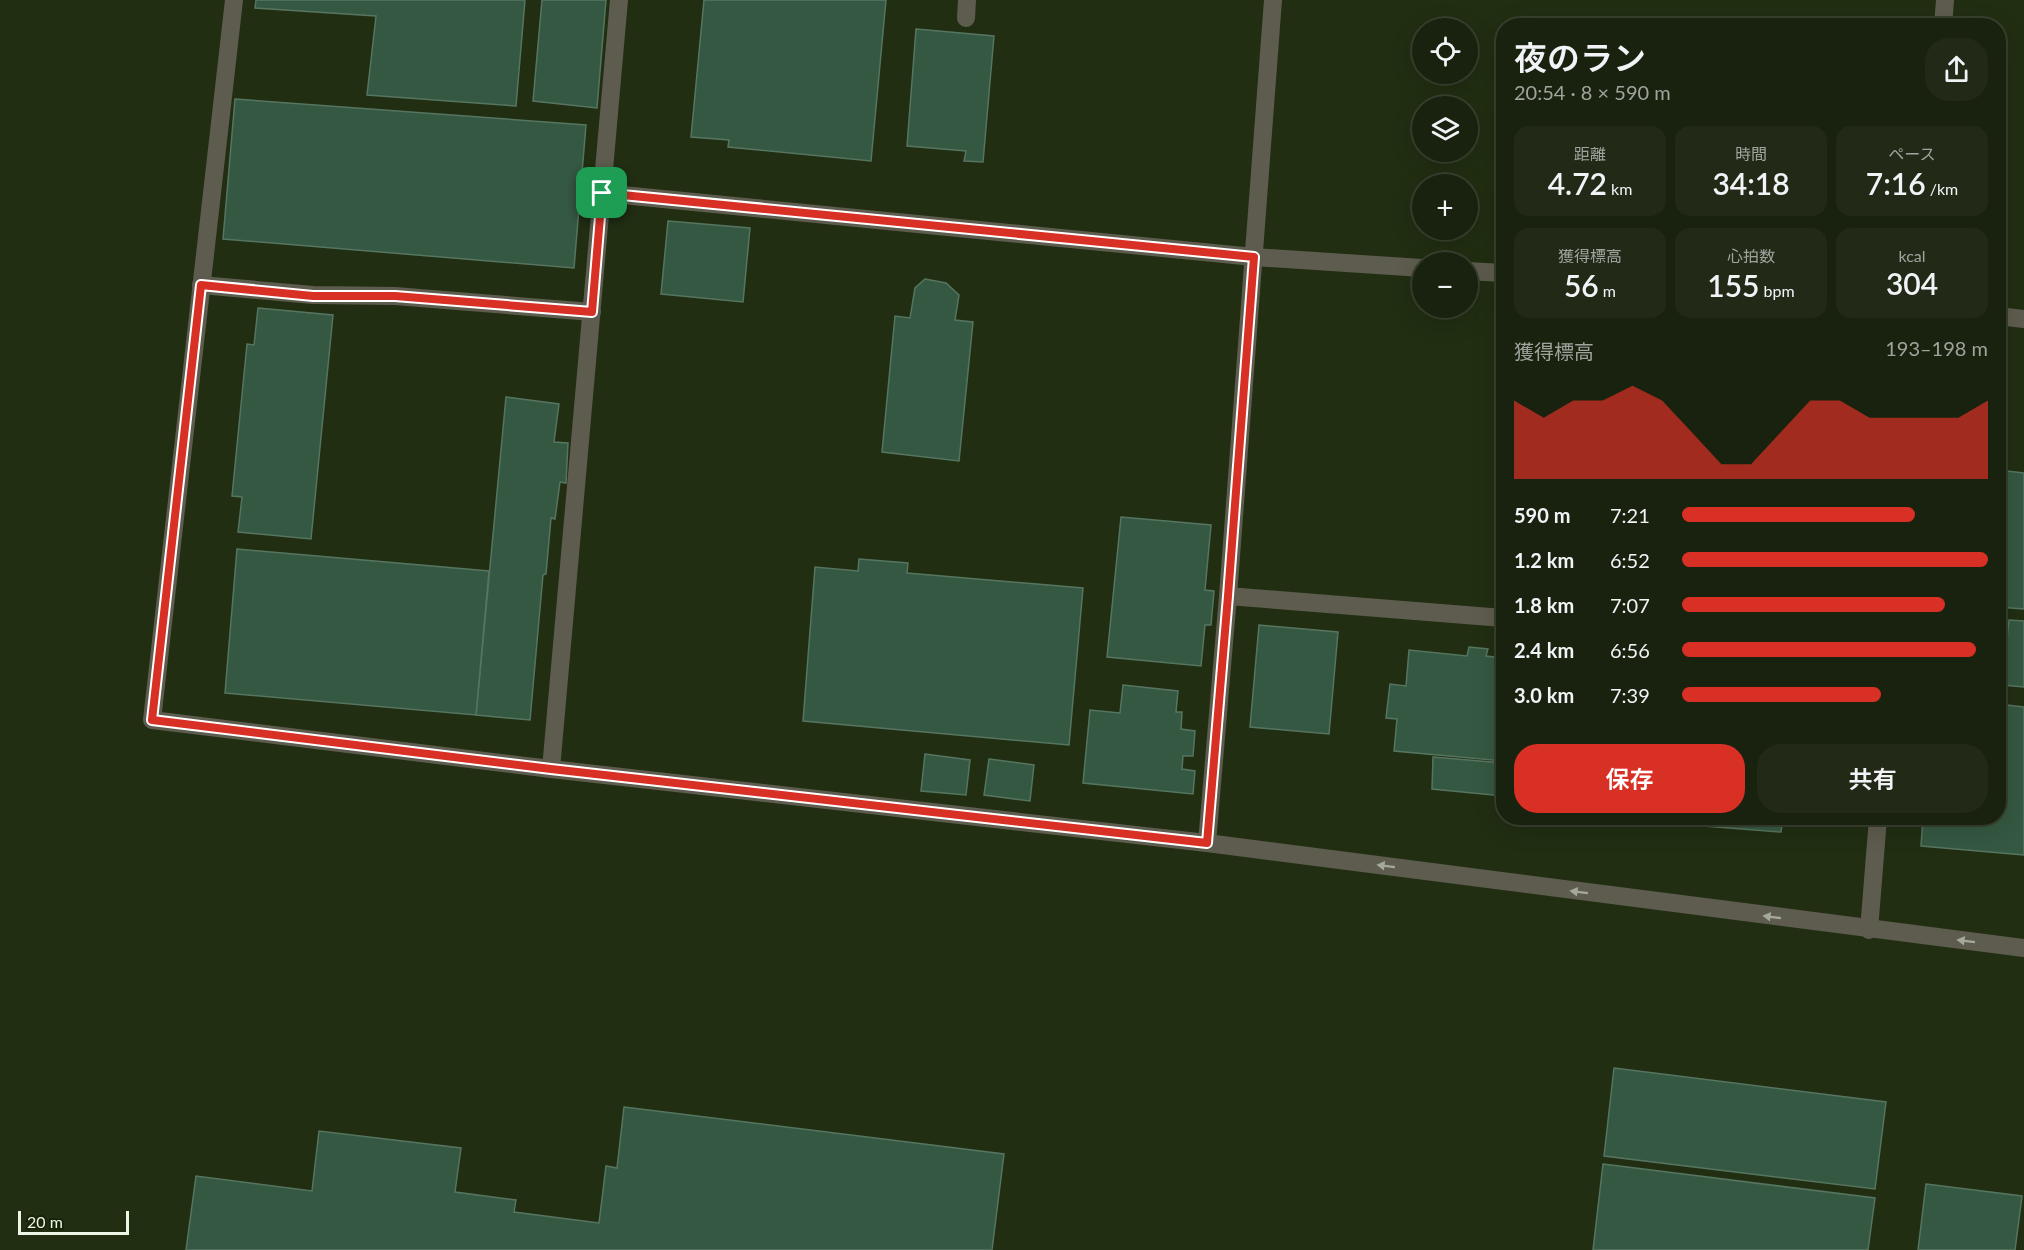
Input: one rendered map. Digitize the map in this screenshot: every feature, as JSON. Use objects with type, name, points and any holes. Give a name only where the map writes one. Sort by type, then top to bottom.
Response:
[{"type":"lane","points":[[234,0],[152,720],[551,769],[1207,843],[1869,930],[2024,948]]},
{"type":"lane","points":[[551,769],[619,0]]},
{"type":"lane","points":[[1207,843],[1273,0]]},
{"type":"lane","points":[[1944,18],[1945,0]]},
{"type":"lane","points":[[602,193],[1254,257],[1412,267]]},
{"type":"lane","points":[[1478,272],[1496,273]]},
{"type":"lane","points":[[201,285],[313,296],[395,296],[592,312]]},
{"type":"lane","points":[[2006,317],[2024,319]]},
{"type":"lane","points":[[1228,596],[1496,617]]},
{"type":"lane","points":[[1869,930],[1877,825]]},
{"type":"building","points":[[256,0],[525,0],[516,106],[367,95],[376,16],[255,8]]},
{"type":"building","points":[[542,0],[606,0],[597,108],[533,101]]},
{"type":"building","points":[[704,0],[886,0],[871,161],[728,147],[729,140],[691,137]]},
{"type":"building","points":[[916,29],[994,36],[983,162],[964,161],[966,151],[907,146]]},
{"type":"building","points":[[235,99],[586,125],[574,268],[223,239]]},
{"type":"building","points":[[668,221],[750,228],[743,302],[661,294]]},
{"type":"building","points":[[925,279],[946,283],[959,295],[955,320],[973,322],[959,461],[882,452],[895,316],[910,318],[915,288]]},
{"type":"building","points":[[258,308],[333,315],[311,539],[238,532],[242,497],[232,496],[247,344],[254,345]]},
{"type":"building","points":[[506,397],[559,404],[554,442],[568,443],[566,483],[560,482],[555,519],[551,518],[546,574],[543,575],[530,720],[476,715]]},
{"type":"building","points":[[2006,471],[2024,473],[2024,609],[2006,608]]},
{"type":"building","points":[[1121,517],[1211,525],[1205,590],[1214,591],[1211,625],[1205,625],[1201,666],[1107,657]]},
{"type":"building","points":[[237,549],[489,571],[476,715],[225,693]]},
{"type":"building","points":[[859,559],[908,563],[907,573],[1083,588],[1069,745],[803,721],[815,567],[858,571]]},
{"type":"building","points":[[2009,620],[2024,621],[2024,687],[2006,685]]},
{"type":"building","points":[[1259,625],[1338,632],[1329,734],[1250,727]]},
{"type":"building","points":[[1469,647],[1488,649],[1486,656],[1496,657],[1496,760],[1394,751],[1397,719],[1386,718],[1390,684],[1406,686],[1409,650],[1467,656]]},
{"type":"building","points":[[1123,685],[1178,691],[1176,712],[1182,712],[1181,729],[1195,731],[1193,756],[1183,756],[1182,769],[1195,771],[1193,794],[1083,783],[1090,710],[1120,713]]},
{"type":"building","points":[[2006,705],[2024,707],[2024,855],[1921,846],[1922,825],[2006,825]]},
{"type":"building","points":[[925,754],[970,760],[966,795],[921,791]]},
{"type":"building","points":[[1433,757],[1496,762],[1496,795],[1432,789]]},
{"type":"building","points":[[989,759],[1034,765],[1030,801],[984,795]]},
{"type":"building","points":[[1691,825],[1782,825],[1781,832]]},
{"type":"building","points":[[1614,1068],[1886,1102],[1875,1189],[1604,1156]]},
{"type":"building","points":[[624,1107],[1004,1154],[992,1250],[186,1250],[196,1176],[312,1191],[319,1131],[461,1148],[455,1192],[516,1200],[514,1212],[599,1223],[606,1166],[617,1168]]},
{"type":"building","points":[[1603,1164],[1875,1198],[1868,1250],[1593,1250]]},
{"type":"building","points":[[1926,1184],[2022,1196],[2015,1250],[1918,1250]]},
{"type":"route","points":[[602,193],[1254,257],[1207,843],[551,769],[152,720],[201,285],[313,296],[395,296],[592,312],[602,193]]}]
